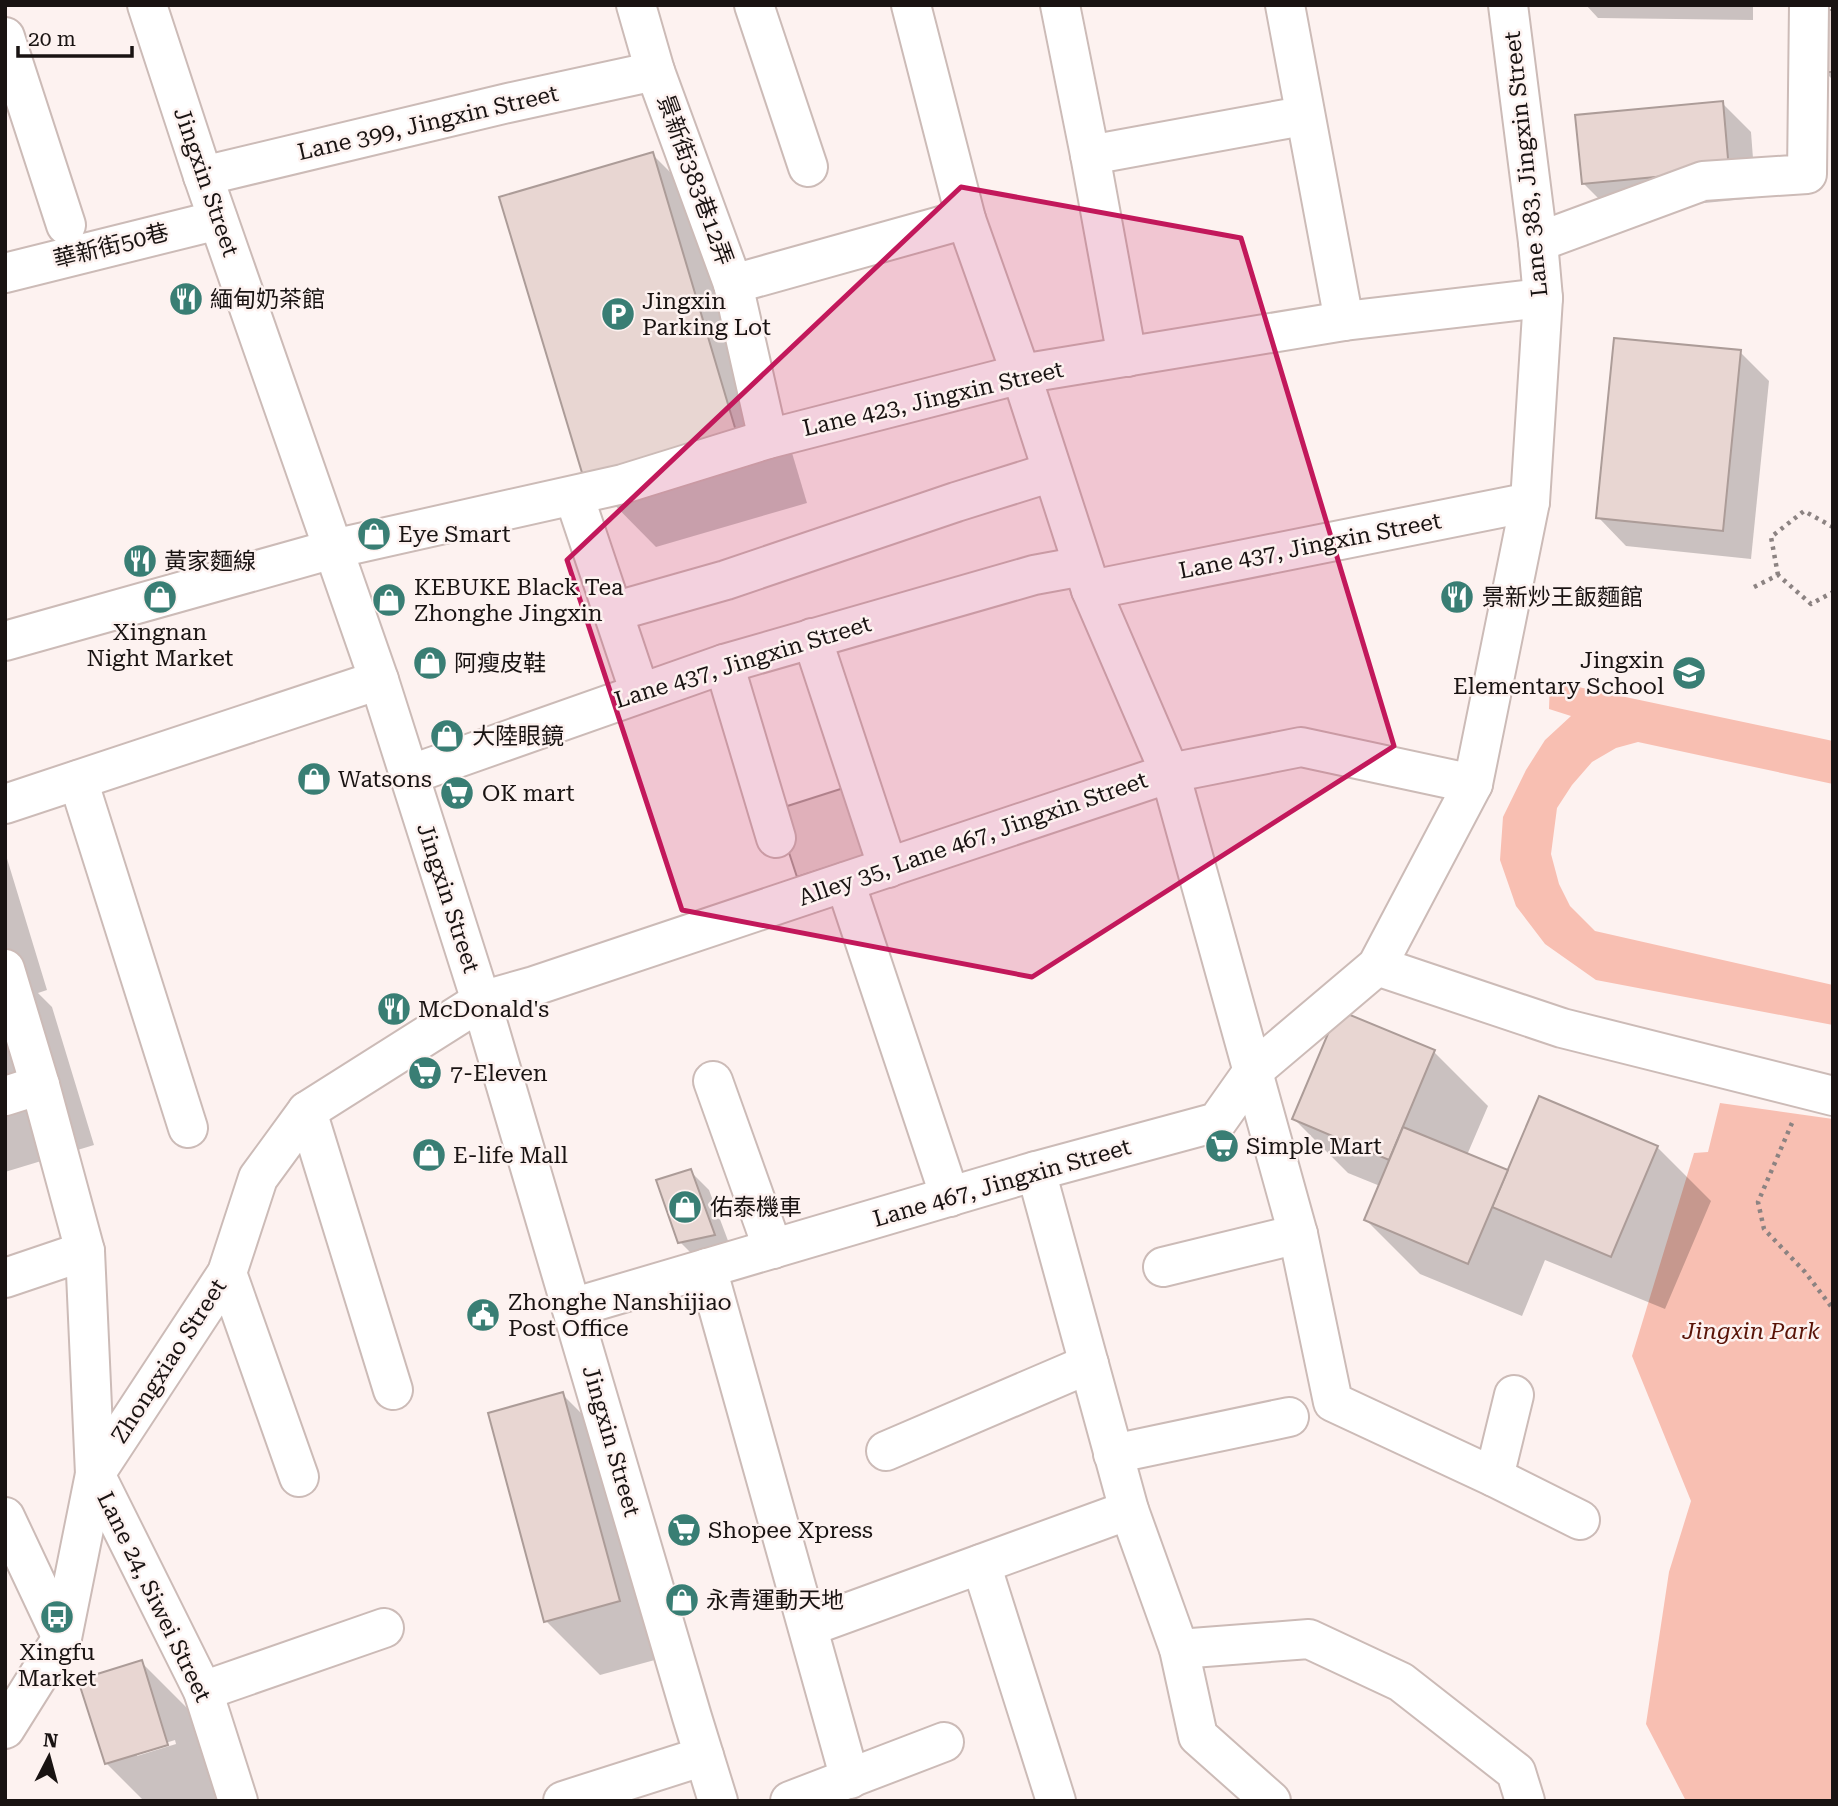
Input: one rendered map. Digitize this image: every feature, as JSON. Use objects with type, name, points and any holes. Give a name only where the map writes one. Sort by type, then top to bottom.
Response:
[{"type":"street","name":"Jingxin Street","points":[[147,5],[218,220],[379,680],[481,1001],[718,1801]]},
{"type":"street","name":"景新街383巷12弄","points":[[636,5],[655,71],[733,284],[966,219]]},
{"type":"street","points":[[754,5],[808,167]]},
{"type":"street","points":[[911,5],[966,219],[1021,374],[1087,578],[1170,773],[1297,1234],[1333,1402],[1580,1520]]},
{"type":"street","points":[[1060,5],[1126,357]]},
{"type":"street","points":[[1285,5],[1344,321]]},
{"type":"street","name":"Lane 383, Jingxin Street","points":[[1377,966],[1473,784],[1530,502],[1543,298],[1508,5]]},
{"type":"street","points":[[1538,242],[1703,181],[1807,174],[1809,5]]},
{"type":"street","points":[[5,37],[66,225]]},
{"type":"street","name":"Lane 399, Jingxin Street","points":[[203,176],[655,71]]},
{"type":"street","points":[[1090,155],[1286,119]]},
{"type":"street","name":"華新街50巷","points":[[5,273],[218,220]]},
{"type":"street","points":[[733,284],[768,439]]},
{"type":"street","name":"Lane 423, Jingxin Street","points":[[5,641],[333,549],[623,484],[768,439],[1021,374],[1344,321],[1543,298]]},
{"type":"street","points":[[613,612],[726,580],[1052,472]]},
{"type":"street","points":[[573,496],[640,693]]},
{"type":"street","name":"Lane 437, Jingxin Street","points":[[409,775],[724,664],[1034,575],[1087,578],[1530,502]]},
{"type":"street","points":[[812,638],[888,868]]},
{"type":"street","points":[[724,664],[776,838]]},
{"type":"street","points":[[5,804],[379,680]]},
{"type":"street","name":"Alley 35, Lane 467, Jingxin Street","points":[[481,1001],[534,986],[1170,773],[1301,747],[1473,784]]},
{"type":"street","points":[[78,780],[188,1128]]},
{"type":"street","points":[[845,882],[950,1197]]},
{"type":"street","points":[[1377,966],[1562,1028],[1817,1092]]},
{"type":"street","name":"Lane 467, Jingxin Street","points":[[572,1308],[1036,1171],[1217,1122],[1253,1072],[1377,966]]},
{"type":"street","points":[[5,969],[23,1091],[85,1251],[95,1474]]},
{"type":"street","name":"Zhongxiao Street","points":[[5,1729],[62,1638],[95,1474],[227,1273],[258,1178],[307,1111],[481,1001]]},
{"type":"street","points":[[713,1082],[773,1249]]},
{"type":"street","points":[[307,1111],[393,1390]]},
{"type":"street","points":[[1036,1171],[1129,1510],[1179,1649],[1198,1736],[1271,1801]]},
{"type":"street","points":[[1163,1267],[1297,1234]]},
{"type":"street","points":[[5,1278],[85,1251]]},
{"type":"street","points":[[707,1268],[850,1779]]},
{"type":"street","points":[[227,1273],[299,1477]]},
{"type":"street","points":[[886,1451],[1088,1364]]},
{"type":"street","points":[[1494,1477],[1514,1395]]},
{"type":"street","points":[[1113,1454],[1289,1417]]},
{"type":"street","name":"Lane 24, Siwei Street","points":[[95,1474],[203,1691],[237,1801]]},
{"type":"street","points":[[808,1628],[1129,1510]]},
{"type":"street","points":[[5,1517],[62,1638]]},
{"type":"street","points":[[981,1564],[1056,1801]]},
{"type":"street","points":[[203,1691],[384,1628]]},
{"type":"street","points":[[1179,1649],[1309,1639],[1401,1682],[1516,1772],[1525,1801]]},
{"type":"street","points":[[790,1801],[944,1742]]},
{"type":"street","points":[[563,1801],[704,1756]]},
{"type":"path","points":[[1833,527],[1804,511],[1771,537],[1778,575],[1811,604],[1833,592]]},
{"type":"path","points":[[1754,587],[1778,575]]},
{"type":"path","points":[[1817,1092],[1790,1130],[1758,1202],[1764,1229],[1805,1272],[1833,1309]]},
{"type":"highlighted area","points":[[961,187],[1241,238],[1394,746],[1032,977],[682,910],[567,560]]},
{"type":"green space","points":[[1550,681],[1833,741],[1833,784],[1638,742],[1616,748],[1592,762],[1557,808],[1551,854],[1559,884],[1570,906],[1595,931],[1833,985],[1833,1025],[1596,980],[1545,944],[1516,906],[1500,860],[1503,817],[1526,770],[1545,740],[1571,716],[1549,709]]},
{"type":"green space","name":"Jingxin Park","points":[[1720,1103],[1833,1119],[1833,1801],[1686,1801],[1646,1724],[1669,1572],[1691,1501],[1632,1356],[1694,1153],[1708,1152]]},
{"type":"building","points":[[1821,10],[1833,10],[1833,72],[1822,72]]},
{"type":"building","points":[[1723,101],[1729,170],[1582,184],[1575,115]]},
{"type":"building","name":"Jingxin Parking Lot","points":[[653,152],[736,431],[583,476],[499,197]]},
{"type":"building","points":[[1614,338],[1741,350],[1723,531],[1596,518]]},
{"type":"building","points":[[853,785],[875,852],[797,877],[775,810]]},
{"type":"building","points":[[1338,1010],[1435,1050],[1389,1160],[1292,1119]]},
{"type":"building","points":[[1539,1096],[1658,1146],[1611,1257],[1492,1207]]},
{"type":"building","points":[[1403,1127],[1508,1170],[1468,1264],[1364,1220]]},
{"type":"building","name":"佑泰機車","points":[[691,1169],[715,1235],[678,1243],[656,1180]]},
{"type":"building","points":[[563,1392],[620,1601],[544,1622],[488,1413]]},
{"type":"building","points":[[142,1660],[168,1745],[105,1764],[78,1680]]},
{"type":"place","name":"緬甸奶茶館","points":[[186,299]]},
{"type":"place","name":"Jingxin Parking Lot","points":[[618,314]]},
{"type":"place","name":"Eye Smart","points":[[374,534]]},
{"type":"place","name":"黃家麵線","points":[[140,561]]},
{"type":"place","name":"Xingnan Night Market","points":[[160,597]]},
{"type":"place","name":"景新炒王飯麵館","points":[[1457,597]]},
{"type":"place","name":"KEBUKE Black Tea Zhonghe Jingxin","points":[[389,600]]},
{"type":"place","name":"阿瘦皮鞋","points":[[430,663]]},
{"type":"place","name":"Jingxin Elementary School","points":[[1689,673]]},
{"type":"place","name":"大陸眼鏡","points":[[447,736]]},
{"type":"place","name":"Watsons","points":[[314,779]]},
{"type":"place","name":"OK mart","points":[[457,793]]},
{"type":"place","name":"McDonald's","points":[[394,1009]]},
{"type":"place","name":"7-Eleven","points":[[425,1073]]},
{"type":"place","name":"Simple Mart","points":[[1222,1146]]},
{"type":"place","name":"E-life Mall","points":[[429,1155]]},
{"type":"place","name":"佑泰機車","points":[[685,1207]]},
{"type":"place","name":"Zhonghe Nanshijiao Post Office","points":[[483,1315]]},
{"type":"place","name":"Shopee Xpress","points":[[684,1530]]},
{"type":"place","name":"永青運動天地","points":[[682,1600]]},
{"type":"place","name":"Xingfu Market","points":[[57,1617]]}]
